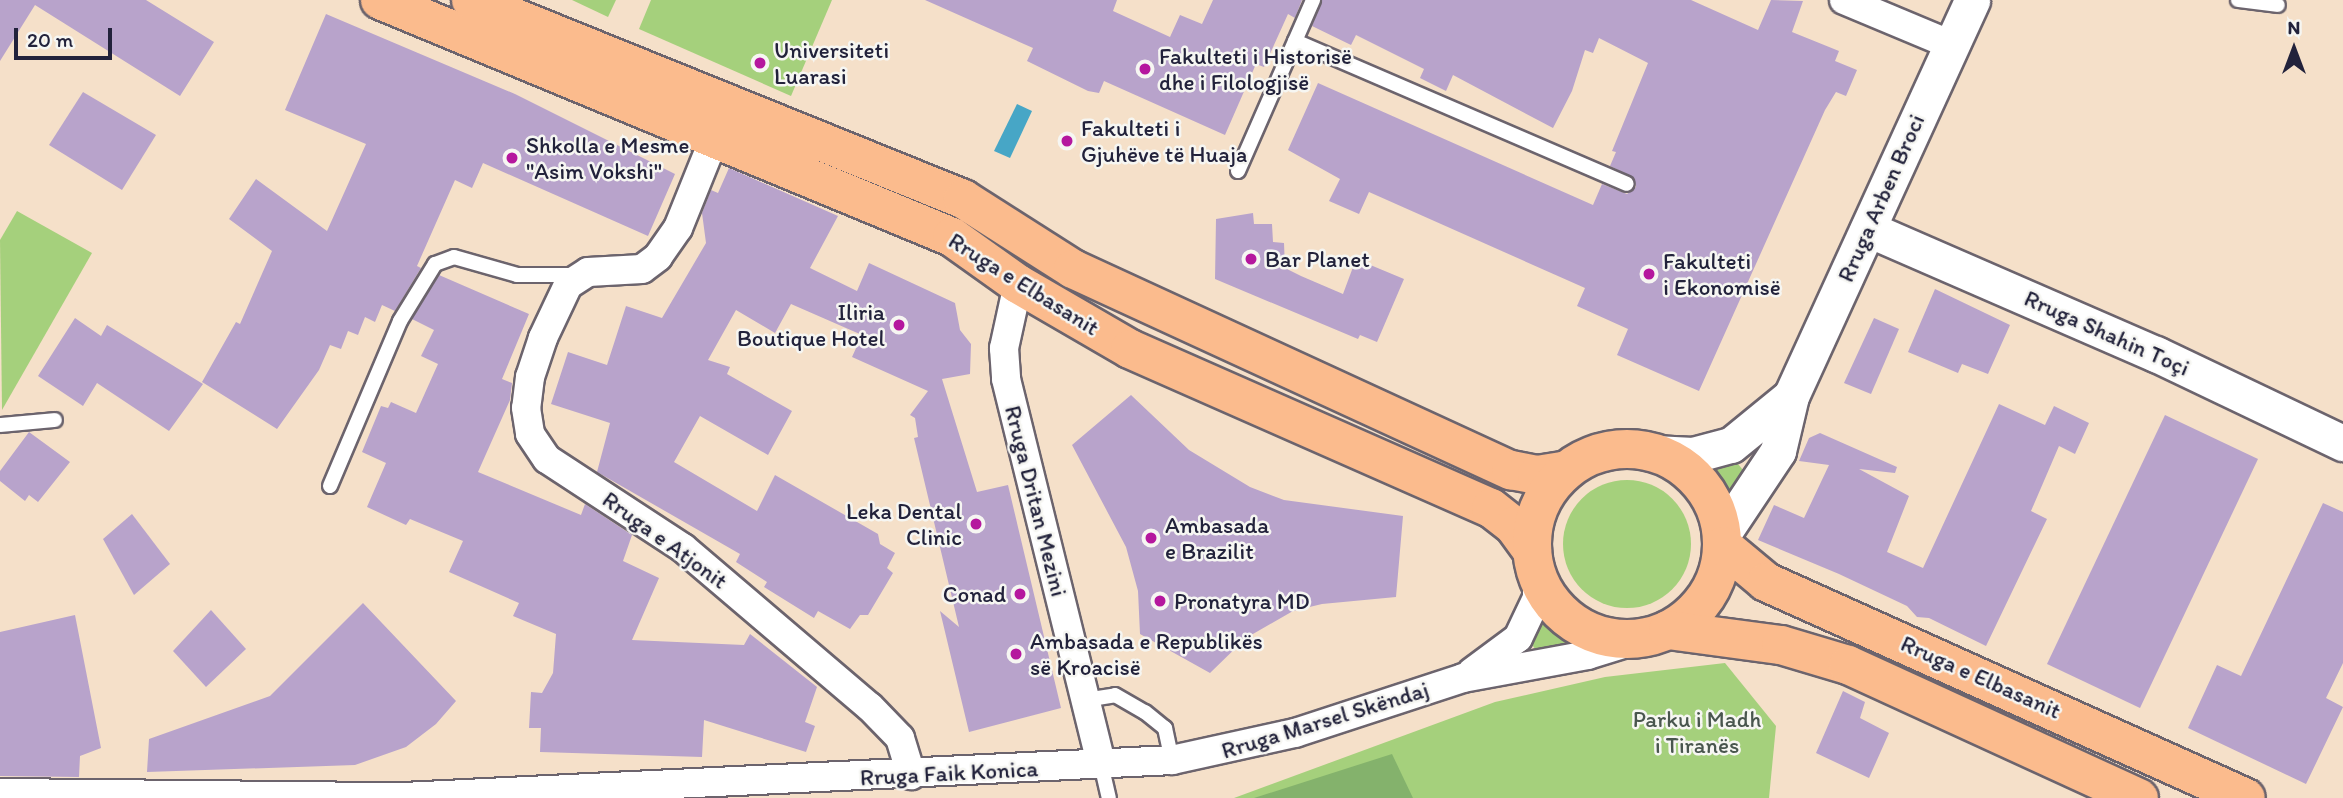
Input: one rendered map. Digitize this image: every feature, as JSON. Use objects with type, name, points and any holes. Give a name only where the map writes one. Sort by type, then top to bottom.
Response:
[{"type":"main road","name":"Rruga e Elbasanit","points":[[380,0],[952,237],[1018,284],[1130,349],[1491,508],[1514,526],[1535,563]]},
{"type":"main road","name":"Rruga e Elbasanit","points":[[471,0],[963,199],[1073,269],[1511,470],[1537,475],[1567,470]]},
{"type":"main road","points":[[1609,451],[1654,453],[1683,467],[1706,490],[1722,540],[1713,586],[1701,604],[1657,633],[1623,639],[1580,626],[1547,594],[1535,563],[1540,507],[1567,470],[1609,451]]},
{"type":"main road","name":"Rruga e Elbasanit","points":[[1722,540],[1766,582],[2246,798]]},
{"type":"main road","name":"Rruga e Elbasanit","points":[[1657,633],[1782,645],[1848,665],[2139,798]]},
{"type":"street","points":[[1844,0],[1949,44]]},
{"type":"street","name":"Rruga Arben Broci","points":[[1722,540],[1778,451],[1791,396],[1949,44],[1972,0]]},
{"type":"street","points":[[579,275],[635,271],[658,257],[678,228],[715,139]]},
{"type":"street","name":"Rruga Shahin Toçi","points":[[1868,229],[2156,354],[2343,443]]},
{"type":"street","name":"Rruga e Atjonit","points":[[579,275],[568,285],[549,323],[530,377],[526,408],[534,444],[547,459],[673,540],[802,648],[893,729],[906,751],[911,775]]},
{"type":"street","name":"Rruga Dritan Mezini","points":[[1018,284],[1004,348],[1006,379],[1101,764]]},
{"type":"street","name":"Rruga Arben Broci","points":[[1654,453],[1693,455],[1731,445],[1791,396]]},
{"type":"street","name":"Rruga Marsel Skëndaj","points":[[1464,678],[1518,638],[1537,598],[1535,563]]},
{"type":"street","name":"Rruga Marsel Skëndaj","points":[[1101,764],[1172,760],[1295,733],[1464,678],[1588,655],[1657,633]]},
{"type":"street","name":"Rruga Faik Konica","points":[[0,793],[403,797],[1101,764]]},
{"type":"lane","points":[[1238,172],[1313,0]]},
{"type":"lane","points":[[2238,0],[2278,5]]},
{"type":"lane","points":[[1295,41],[1627,184]]},
{"type":"lane","points":[[330,485],[406,309],[435,264],[454,257],[517,275],[579,275]]},
{"type":"lane","points":[[0,425],[55,420]]},
{"type":"lane","points":[[1085,700],[1115,695],[1165,728],[1172,760]]},
{"type":"lane","name":"Rruga Dritan Mezini","points":[[1101,764],[1109,798]]},
{"type":"green space","points":[[572,0],[616,0],[608,17]]},
{"type":"green space","name":"Universiteti Luarasi","points":[[651,0],[832,0],[791,96],[639,29]]},
{"type":"green space","points":[[17,211],[92,253],[2,410],[0,240]]},
{"type":"green space","points":[[1730,454],[1747,475],[1730,495],[1708,462]]},
{"type":"green space","points":[[1627,480],[1651,485],[1672,499],[1686,520],[1691,544],[1686,568],[1672,589],[1651,603],[1627,608],[1603,603],[1582,589],[1568,568],[1563,544],[1568,520],[1582,499],[1603,485]]},
{"type":"green space","points":[[1540,619],[1550,630],[1580,648],[1539,654],[1530,642]]},
{"type":"green space","name":"Parku i Madh i Tiranës","points":[[1725,663],[1776,726],[1769,798],[1234,798],[1495,702],[1605,677]]},
{"type":"green space","points":[[1392,754],[1413,798],[1254,798]]},
{"type":"water","points":[[1017,104],[1032,111],[1010,158],[994,151]]},
{"type":"building","points":[[0,0],[146,0],[214,42],[180,96],[35,5],[0,61]]},
{"type":"building","name":"Fakulteti i Historisë dhe i Filologjisë","points":[[925,0],[1117,0],[1113,11],[1170,37],[1180,15],[1202,24],[1213,0],[1302,0],[1295,18],[1288,14],[1264,67],[1256,64],[1225,135],[1104,81],[1099,93],[1088,91],[1027,61],[1033,48]]},
{"type":"building","points":[[1322,0],[1691,0],[1758,30],[1771,0],[1803,1],[1792,32],[1839,51],[1835,61],[1857,70],[1846,96],[1836,92],[1825,110],[1699,391],[1617,355],[1628,329],[1577,306],[1585,288],[1369,192],[1359,214],[1329,201],[1340,179],[1288,150],[1318,83],[1593,205],[1602,184],[1627,194],[1636,187],[1634,178],[1610,166],[1616,152],[1612,151],[1648,63],[1599,38],[1593,53],[1585,50],[1572,91],[1553,128],[1453,75],[1446,91],[1420,78],[1424,69],[1356,35],[1351,45],[1312,26]]},
{"type":"building","points":[[326,14],[515,94],[675,174],[648,236],[483,163],[472,188],[455,180],[417,266],[421,268],[395,311],[382,305],[375,322],[365,317],[358,335],[348,331],[341,349],[330,345],[319,370],[277,429],[202,382],[236,322],[240,324],[272,251],[229,219],[256,179],[327,231],[366,144],[285,110]]},
{"type":"building","points":[[83,92],[156,135],[122,190],[49,145]]},
{"type":"building","points":[[729,168],[838,216],[810,268],[857,291],[869,263],[955,303],[960,330],[971,344],[970,374],[942,379],[977,492],[1008,485],[1061,708],[969,732],[940,611],[959,627],[914,438],[918,437],[915,418],[910,415],[928,391],[852,357],[862,335],[791,304],[775,333],[736,310],[708,360],[730,367],[727,374],[792,411],[768,455],[700,416],[674,462],[757,511],[775,475],[878,534],[880,544],[895,553],[887,568],[893,573],[868,615],[860,615],[850,629],[818,611],[814,618],[764,587],[767,582],[736,562],[740,554],[597,472],[610,423],[551,404],[568,352],[607,365],[626,306],[662,318],[706,243],[702,213],[711,190],[718,193]]},
{"type":"building","points":[[1253,213],[1254,224],[1272,224],[1273,242],[1284,243],[1285,268],[1301,276],[1343,294],[1356,259],[1404,279],[1377,342],[1360,335],[1358,339],[1215,279],[1216,219]]},
{"type":"building","points":[[439,275],[529,314],[502,379],[512,383],[510,400],[478,472],[581,515],[585,504],[632,535],[623,561],[659,578],[632,640],[744,645],[750,634],[817,687],[805,722],[815,726],[806,752],[704,720],[702,757],[540,752],[541,728],[529,728],[531,692],[542,693],[553,673],[556,634],[513,616],[519,603],[449,572],[463,541],[410,519],[406,525],[367,507],[386,463],[362,452],[381,406],[388,408],[391,402],[416,413],[438,364],[421,356],[434,330],[412,319]]},
{"type":"building","points":[[1935,289],[2010,325],[1988,374],[1962,364],[1958,373],[1908,352]]},
{"type":"building","points":[[75,318],[101,336],[107,325],[203,384],[169,431],[97,383],[83,406],[38,376]]},
{"type":"building","points":[[1874,318],[1899,329],[1871,394],[1844,383]]},
{"type":"building","points":[[1131,395],[1189,450],[1250,487],[1284,500],[1403,516],[1396,597],[1322,604],[1293,611],[1246,638],[1210,673],[1140,634],[1138,591],[1126,547],[1072,445]]},
{"type":"building","points":[[1999,404],[2045,425],[2054,406],[2089,423],[2075,454],[2059,446],[2031,511],[2047,519],[1986,646],[1929,618],[1917,617],[1907,606],[1839,574],[1758,540],[1774,505],[1804,518],[1829,465],[1799,461],[1809,438],[1820,433],[1897,467],[1895,473],[1859,469],[1909,496],[1887,552],[1923,568]]},
{"type":"building","points":[[2165,415],[2258,459],[2140,708],[2047,664]]},
{"type":"building","points":[[29,432],[70,462],[38,502],[29,495],[25,501],[0,481],[0,471]]},
{"type":"building","points":[[2323,503],[2343,512],[2343,663],[2326,698],[2343,707],[2306,784],[2188,728],[2217,665],[2241,676]]},
{"type":"building","points":[[132,514],[170,564],[134,595],[103,539]]},
{"type":"building","points":[[363,603],[456,701],[436,724],[406,747],[355,765],[147,772],[149,739],[270,696]]},
{"type":"building","points":[[211,610],[246,649],[206,687],[173,651]]},
{"type":"building","points":[[75,615],[101,748],[80,756],[79,777],[0,776],[0,632]]},
{"type":"building","points":[[1843,691],[1865,702],[1860,718],[1889,733],[1869,778],[1816,753]]},
{"type":"place","name":"Universiteti Luarasi","points":[[760,63]]},
{"type":"place","name":"Fakulteti i Historisë dhe i Filologjisë","points":[[1145,69]]},
{"type":"place","name":"Fakulteti i Gjuhëve të Huaja","points":[[1067,141]]},
{"type":"place","name":"Shkolla e Mesme \"Asim Vokshi\"","points":[[512,158]]},
{"type":"place","name":"Bar Planet","points":[[1251,259]]},
{"type":"place","name":"Fakulteti i Ekonomisë","points":[[1649,274]]},
{"type":"place","name":"Iliria Boutique Hotel","points":[[899,325]]},
{"type":"place","name":"Leka Dental Clinic","points":[[976,524]]},
{"type":"place","name":"Ambasada e Brazilit","points":[[1151,538]]},
{"type":"place","name":"Conad","points":[[1020,594]]},
{"type":"place","name":"Pronatyra MD","points":[[1160,601]]},
{"type":"place","name":"Ambasada e Republikës së Kroacisë","points":[[1016,654]]}]
